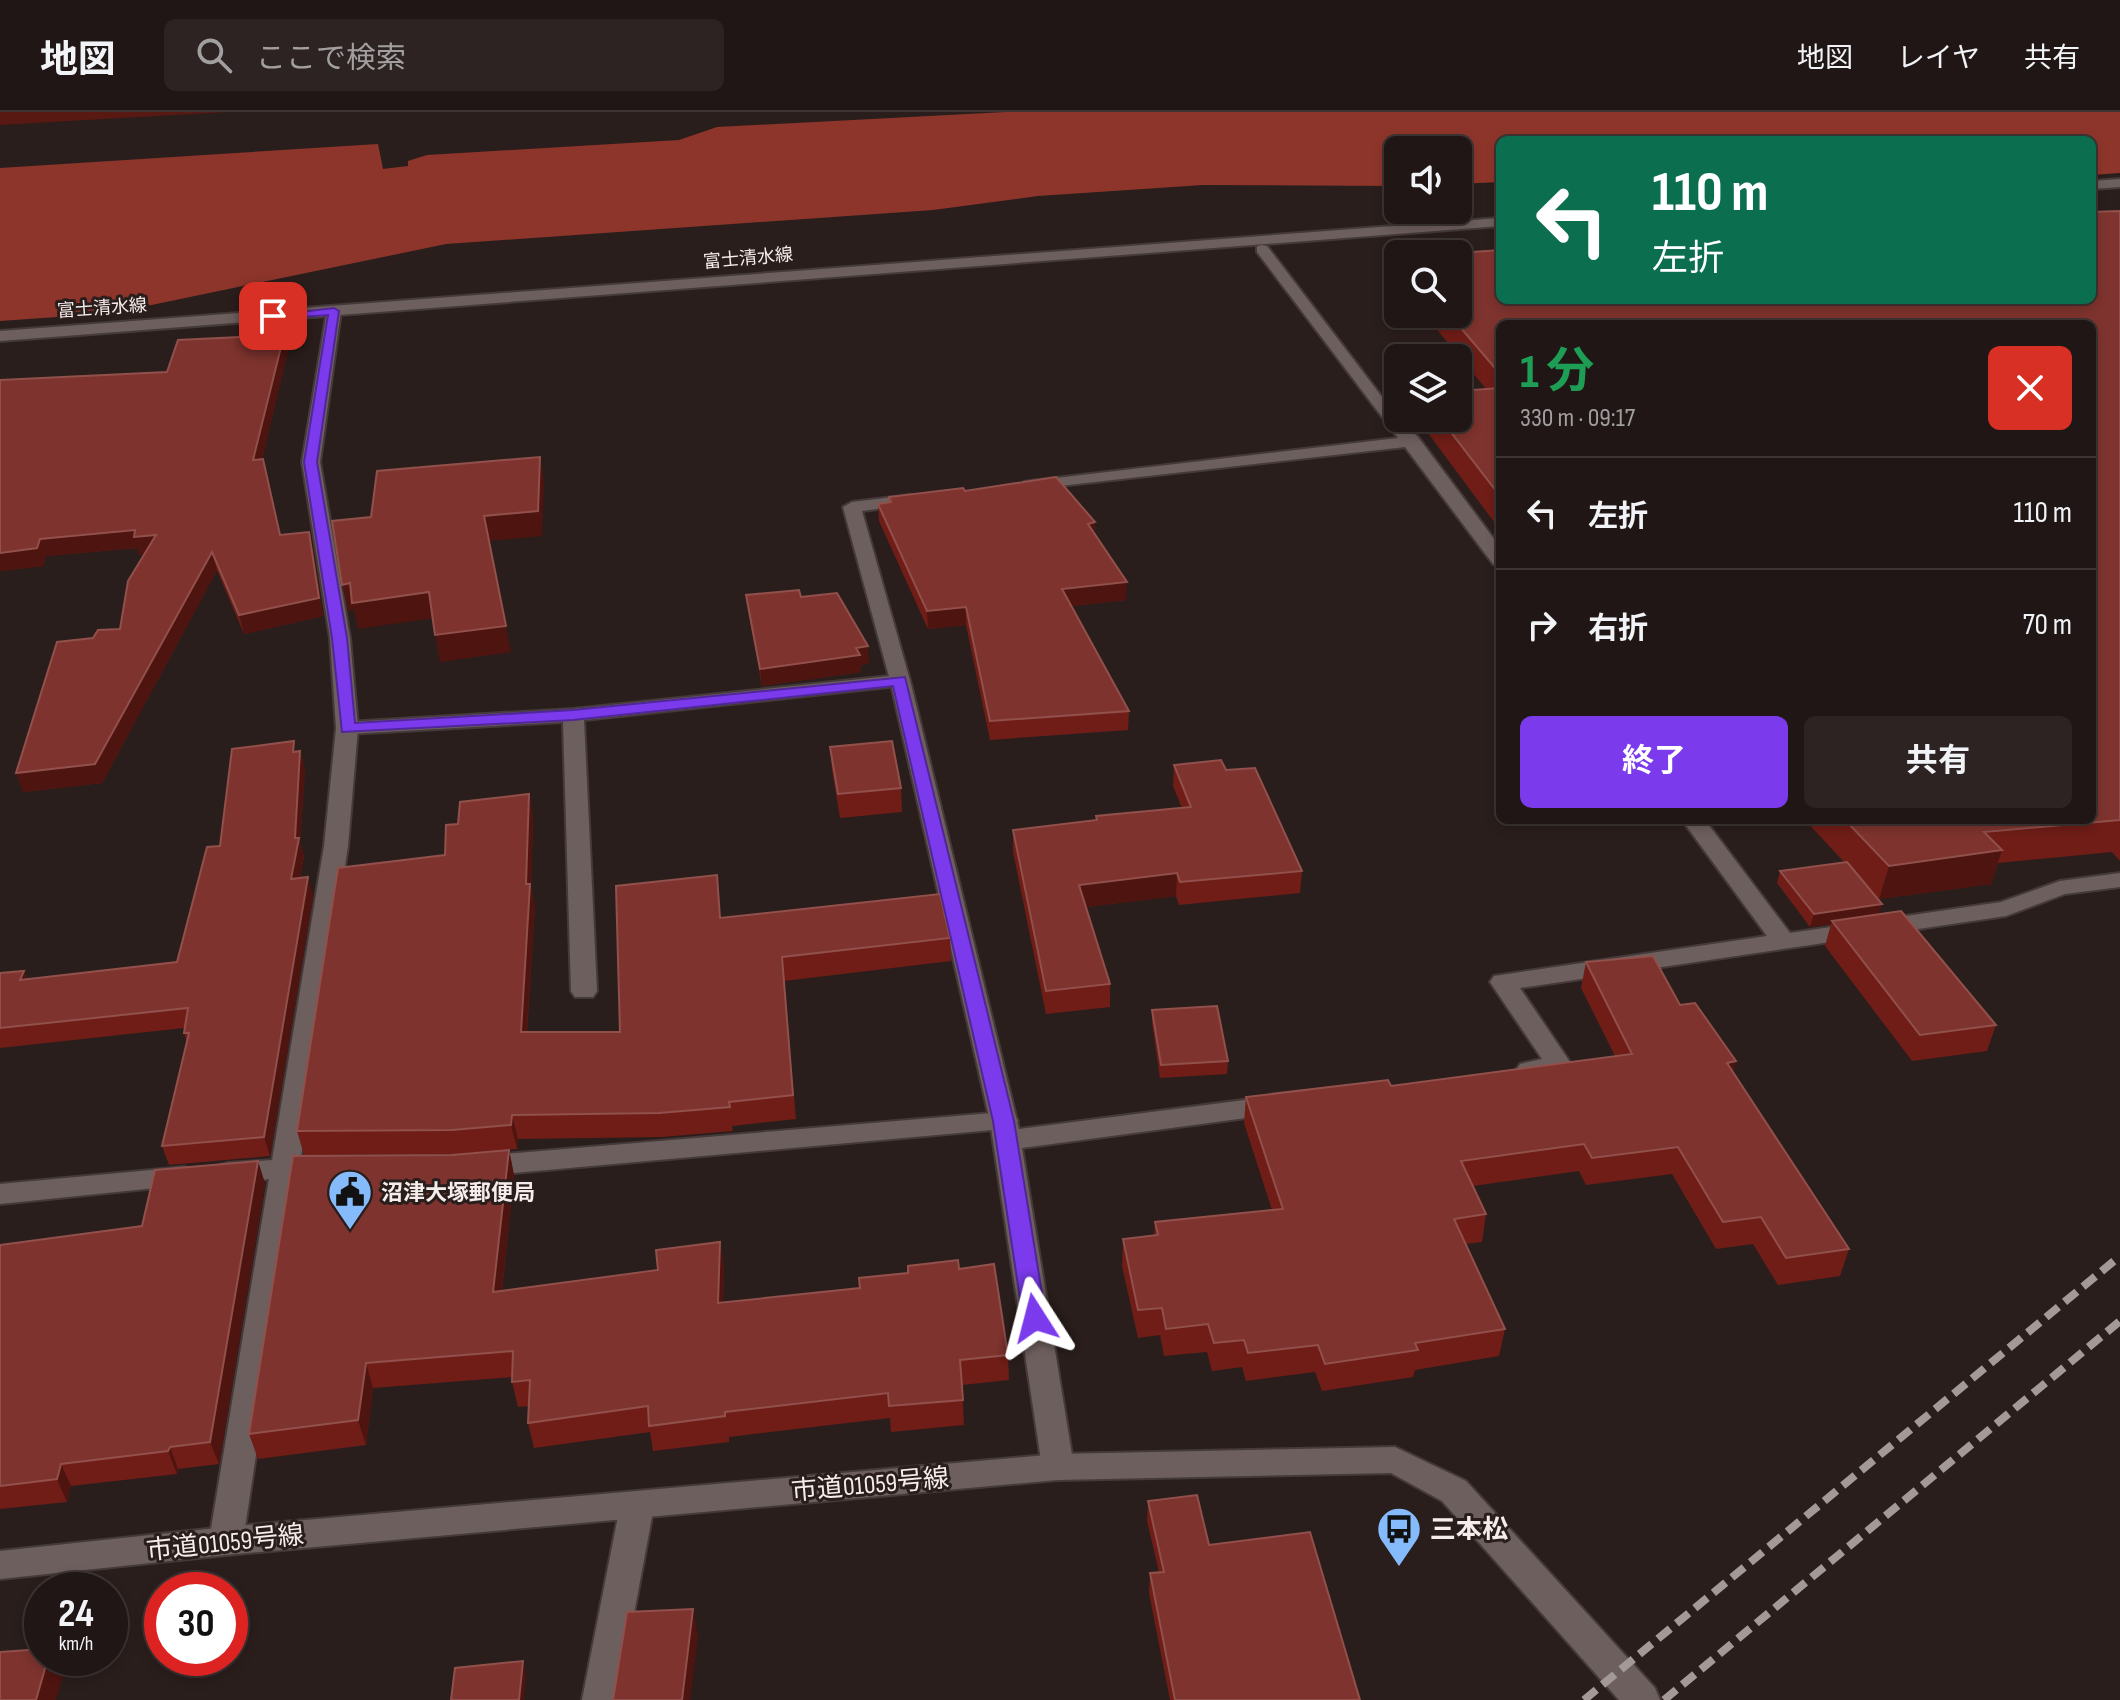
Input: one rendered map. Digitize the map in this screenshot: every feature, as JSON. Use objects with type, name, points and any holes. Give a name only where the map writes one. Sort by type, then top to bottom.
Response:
[{"type":"street","points":[[2096,185],[2120,183]]},
{"type":"street","name":"富士清水線","points":[[0,336],[1031,253],[1496,222]]},
{"type":"street","points":[[1262,249],[1496,555]]},
{"type":"street","points":[[226,1541],[336,846],[347,728],[340,638],[311,462],[334,311]]},
{"type":"street","points":[[1007,488],[1412,441]]},
{"type":"street","points":[[930,498],[852,507],[900,681],[1005,1130],[1058,1467]]},
{"type":"street","points":[[347,728],[573,715],[900,681]]},
{"type":"street","points":[[573,715],[584,991]]},
{"type":"street","points":[[1696,824],[1784,942]]},
{"type":"street","points":[[1497,1074],[1559,1065],[1503,982],[2006,909],[2060,888],[2120,880]]},
{"type":"street","points":[[458,1167],[1005,1130],[1308,1101]]},
{"type":"street","points":[[0,1194],[283,1168],[331,1168]]},
{"type":"street","name":"市道01059号線","points":[[0,1565],[226,1541],[1058,1467],[1395,1460],[1454,1491],[1642,1700]]},
{"type":"street","points":[[600,1700],[637,1506]]},
{"type":"shaded area","points":[[0,112],[227,112],[0,125]]},
{"type":"shaded area","points":[[1006,112],[2120,112],[2120,173],[2096,175],[2096,136],[1496,136],[1496,182],[1472,183],[1472,136],[1384,136],[1384,186],[1203,185],[1038,196],[933,210],[446,244],[113,313],[0,321],[0,168],[378,144],[383,169],[408,166],[408,161],[427,155],[679,140],[717,127]]},
{"type":"building","points":[[2120,211],[2120,820],[2096,822],[2096,320],[1496,320],[1496,369],[1461,328],[1472,328],[1472,252],[1496,250],[1496,304],[2096,304],[2096,212]]},
{"type":"building","points":[[284,335],[253,460],[263,459],[280,535],[309,532],[319,598],[239,615],[212,552],[95,764],[16,773],[57,642],[93,638],[98,630],[120,629],[128,581],[156,535],[134,537],[135,530],[40,539],[37,548],[0,553],[0,380],[167,372],[178,340]]},
{"type":"building","points":[[1496,388],[1496,491],[1451,432],[1472,432],[1472,390]]},
{"type":"building","points":[[540,457],[538,511],[484,516],[506,626],[435,635],[429,592],[352,603],[350,583],[342,585],[332,521],[371,517],[377,471]]},
{"type":"building","points":[[1056,477],[1095,522],[1088,524],[1127,582],[1062,589],[1129,711],[990,721],[966,607],[927,611],[878,504],[891,502],[889,497],[963,488],[965,491]]},
{"type":"building","points":[[799,590],[801,597],[837,593],[868,646],[856,648],[860,655],[760,669],[746,595]]},
{"type":"building","points":[[294,741],[293,752],[300,751],[295,838],[299,838],[291,879],[308,877],[264,1137],[162,1146],[189,1033],[184,1033],[188,1008],[0,1028],[0,973],[24,971],[20,980],[177,962],[207,847],[220,846],[232,749]]},
{"type":"building","points":[[892,741],[901,788],[838,794],[830,747]]},
{"type":"building","points":[[1221,760],[1226,770],[1255,768],[1302,871],[1180,882],[1177,873],[1079,885],[1110,984],[1046,991],[1013,830],[1097,820],[1096,816],[1191,807],[1174,765]]},
{"type":"building","points":[[529,794],[526,884],[530,884],[521,1032],[620,1032],[616,886],[717,875],[720,918],[940,894],[950,938],[782,957],[793,1095],[729,1102],[730,1107],[659,1113],[512,1115],[511,1125],[452,1130],[297,1131],[338,868],[445,855],[446,825],[458,824],[460,802]]},
{"type":"building","points":[[1849,824],[2075,824],[1984,832],[2002,850],[1889,866]]},
{"type":"building","points":[[1847,862],[1882,904],[1814,914],[1780,871]]},
{"type":"building","points":[[1901,911],[1996,1025],[1920,1035],[1832,921]]},
{"type":"building","points":[[1653,956],[1680,1005],[1695,1003],[1736,1061],[1727,1063],[1849,1249],[1786,1258],[1761,1217],[1723,1222],[1678,1147],[1592,1158],[1584,1144],[1461,1161],[1486,1214],[1454,1219],[1505,1329],[1415,1343],[1418,1350],[1325,1364],[1318,1345],[1248,1353],[1244,1340],[1214,1343],[1208,1324],[1166,1329],[1162,1308],[1138,1310],[1123,1239],[1158,1235],[1155,1222],[1283,1209],[1246,1097],[1388,1080],[1391,1086],[1632,1054],[1586,962]]},
{"type":"building","points":[[1217,1006],[1228,1061],[1161,1065],[1152,1010]]},
{"type":"building","points":[[509,1150],[493,1292],[658,1270],[656,1250],[720,1242],[718,1303],[860,1288],[859,1278],[908,1273],[908,1266],[958,1260],[959,1269],[994,1264],[1008,1355],[960,1360],[963,1400],[889,1406],[888,1393],[725,1412],[725,1416],[649,1426],[648,1406],[528,1423],[530,1380],[512,1382],[513,1351],[366,1363],[358,1420],[249,1434],[293,1156],[452,1155]]},
{"type":"building","points":[[258,1161],[210,1442],[170,1447],[168,1451],[61,1464],[57,1479],[0,1486],[0,1245],[142,1226],[155,1170]]},
{"type":"building","points":[[1197,1495],[1209,1545],[1310,1532],[1360,1700],[1175,1700],[1150,1573],[1164,1572],[1148,1501]]},
{"type":"building","points":[[693,1609],[682,1700],[613,1700],[627,1612]]},
{"type":"building","points":[[24,1650],[24,1676],[43,1676],[36,1700],[0,1700],[0,1652]]},
{"type":"building","points":[[523,1661],[519,1700],[451,1700],[455,1668]]},
{"type":"railway","points":[[1584,1700],[2120,1256]]},
{"type":"railway","points":[[1664,1700],[2120,1321]]},
{"type":"place","name":"沼津大塚郵便局","points":[[350,1231]]},
{"type":"place","name":"三本松","points":[[1399,1568]]},
{"type":"route","points":[[273,316],[334,311],[311,462],[340,638],[347,728],[573,715],[900,681],[1004,1121],[1035,1318]]}]
